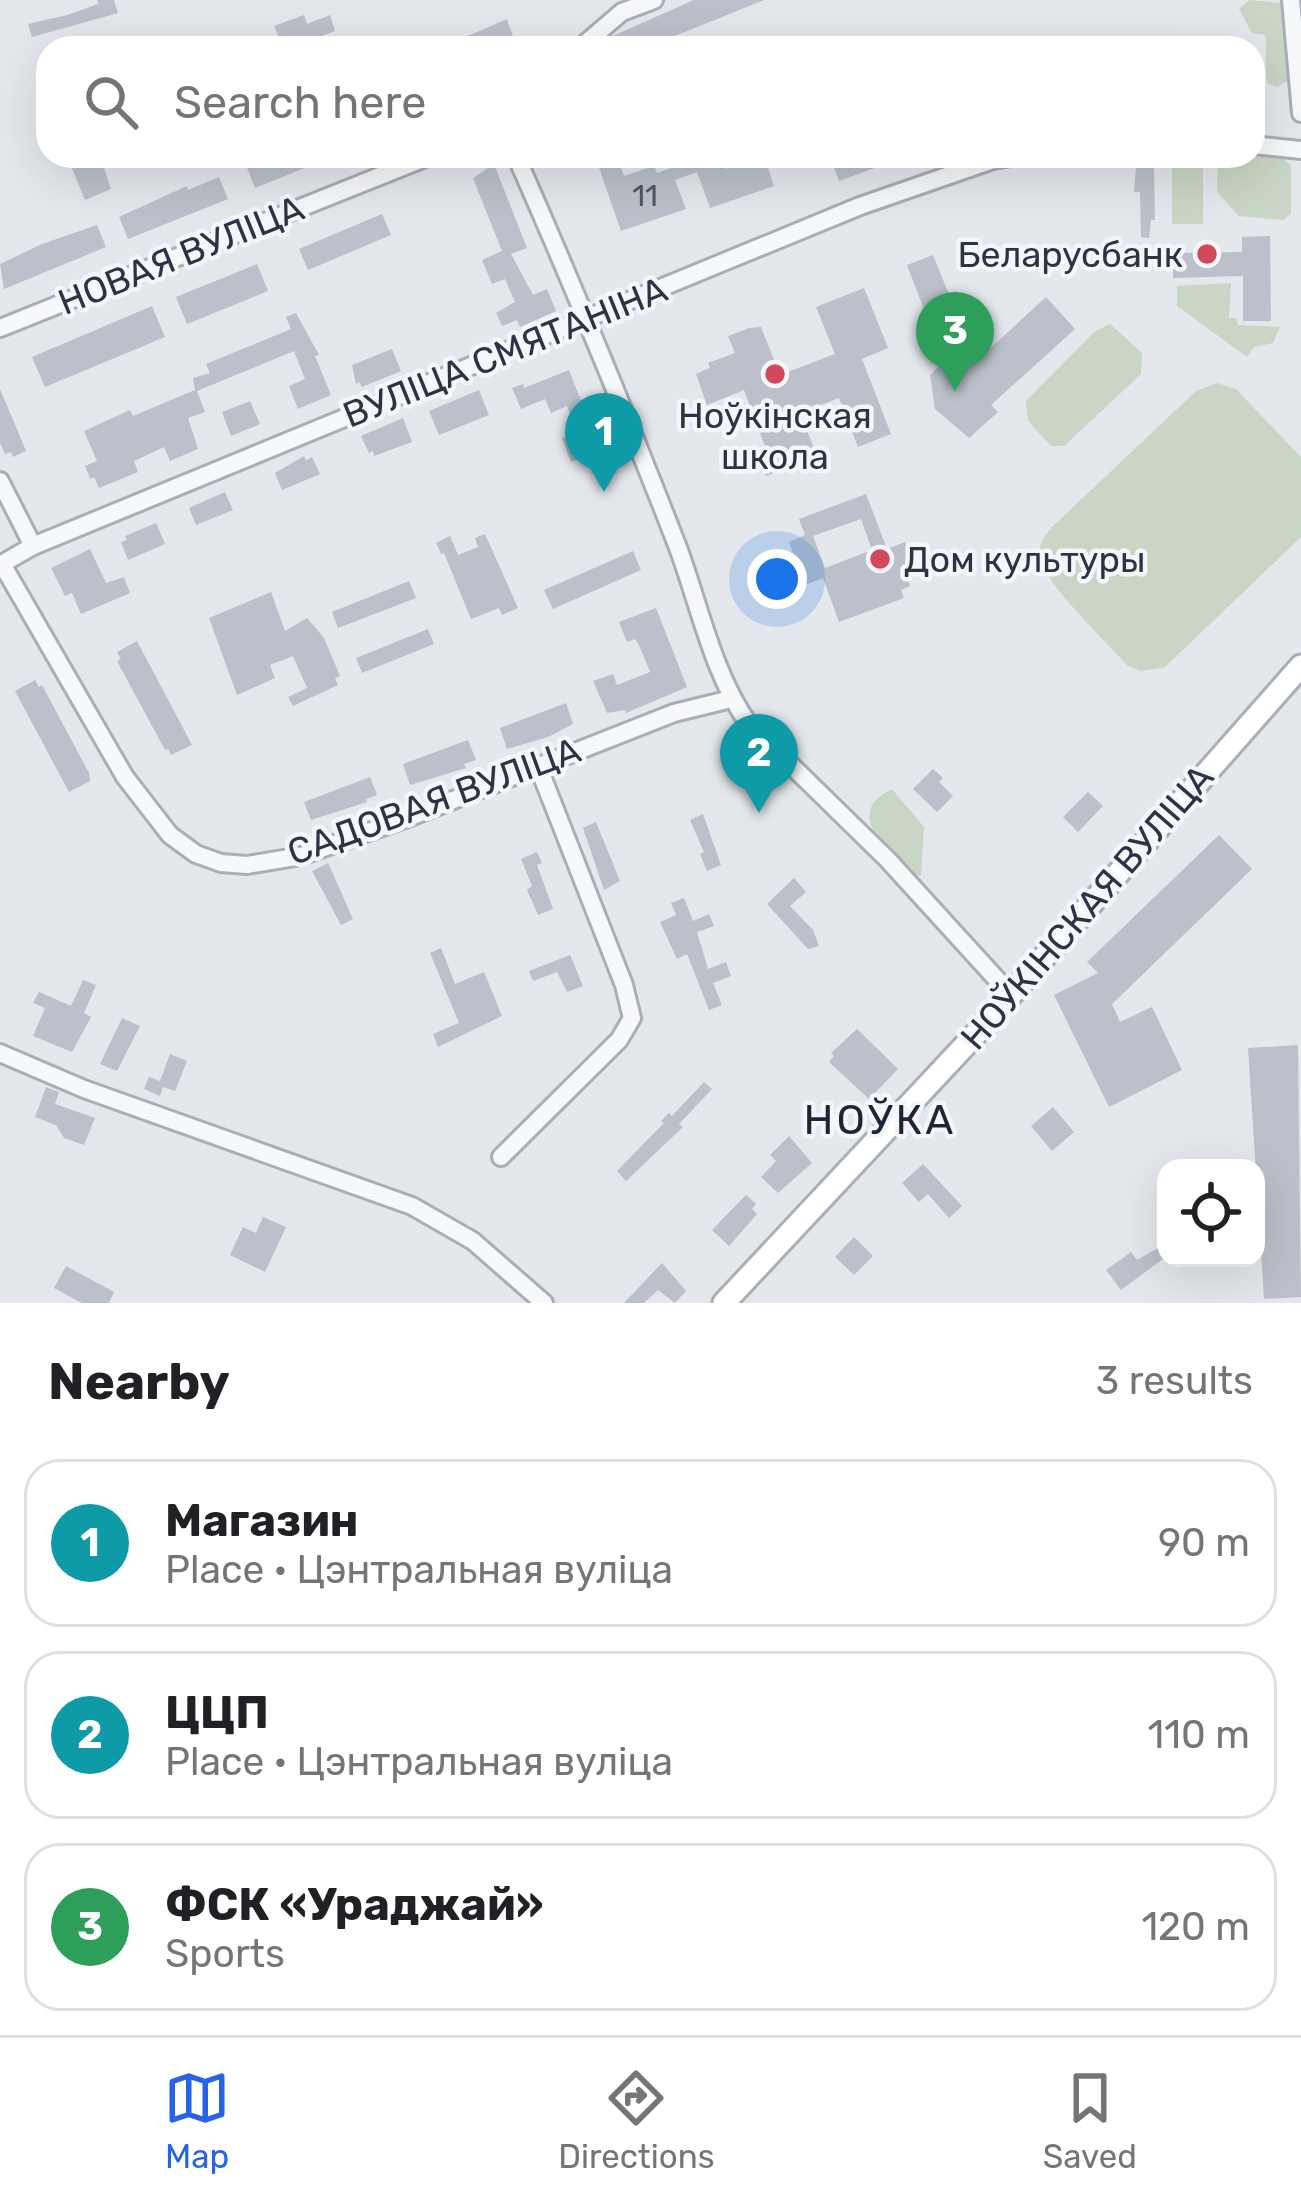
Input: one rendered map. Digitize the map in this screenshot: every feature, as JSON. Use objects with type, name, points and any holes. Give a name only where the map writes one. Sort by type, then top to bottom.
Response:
[{"type":"main road","name":"НОЎКІНСКАЯ ВУЛІЦА","points":[[724,1303],[1011,995],[1301,666]]},
{"type":"street","points":[[594,36],[622,13],[653,0]]},
{"type":"street","points":[[1291,0],[1301,113]]},
{"type":"street","points":[[1265,147],[1301,150]]},
{"type":"street","name":"НОВАЯ ВУЛІЦА","points":[[0,328],[400,168]]},
{"type":"street","points":[[521,168],[588,318],[693,586],[731,699],[748,723],[888,860],[1011,995]]},
{"type":"street","name":"ВУЛІЦА СМЯТАНІНА","points":[[1,564],[32,546],[860,206],[970,168]]},
{"type":"street","points":[[0,481],[32,546]]},
{"type":"street","name":"САДОВАЯ ВУЛІЦА","points":[[1,564],[62,662],[125,778],[170,835],[196,854],[221,862],[248,865],[301,856],[674,713],[731,699]]},
{"type":"street","points":[[501,1157],[619,1040],[632,1018],[624,985],[538,766]]},
{"type":"street","points":[[0,1054],[445,1221],[544,1303]]},
{"type":"green space","points":[[1249,0],[1282,3],[1288,24],[1287,81],[1278,87],[1268,84],[1265,35],[1252,33],[1239,9]]},
{"type":"green space","points":[[1265,157],[1281,157],[1291,165],[1291,213],[1284,220],[1239,216],[1217,192],[1218,168],[1265,168]]},
{"type":"green space","points":[[1172,168],[1203,168],[1203,224],[1172,224]]},
{"type":"green space","points":[[1231,283],[1229,318],[1236,318],[1238,325],[1280,327],[1273,343],[1254,347],[1247,357],[1177,306],[1177,286]]},
{"type":"green space","points":[[1110,324],[1142,353],[1141,374],[1064,446],[1051,446],[1028,421],[1026,401],[1094,332]]},
{"type":"green space","points":[[1217,383],[1236,389],[1301,457],[1301,537],[1165,667],[1141,671],[1128,666],[1063,595],[1042,565],[1040,547],[1051,528],[1196,391]]},
{"type":"green space","points":[[892,789],[924,827],[921,876],[892,854],[870,821],[870,809]]},
{"type":"building","points":[[97,0],[114,0],[118,13],[32,37],[28,24],[67,15],[98,4]]},
{"type":"building","points":[[694,0],[764,0],[675,36],[615,35]]},
{"type":"building","points":[[304,15],[307,24],[330,15],[335,31],[322,36],[278,36],[274,26]]},
{"type":"building","points":[[507,19],[513,36],[467,36]]},
{"type":"building","points":[[72,168],[104,168],[111,189],[85,200]]},
{"type":"building","points":[[247,168],[305,168],[255,188]]},
{"type":"building","points":[[496,168],[527,248],[511,254],[533,295],[547,289],[556,311],[520,327],[517,320],[502,326],[496,313],[515,302],[505,279],[492,284],[482,260],[502,251],[473,178]]},
{"type":"building","points":[[599,168],[621,168],[624,176],[648,168],[657,173],[671,168],[768,168],[774,186],[710,208],[697,172],[675,180],[686,209],[621,231]]},
{"type":"building","points":[[834,168],[875,168],[839,181]]},
{"type":"building","points":[[1136,168],[1154,168],[1155,220],[1151,220],[1149,238],[1141,237],[1140,192],[1134,192]]},
{"type":"building","points":[[219,177],[228,199],[128,239],[119,217]]},
{"type":"building","points":[[382,214],[391,235],[308,270],[299,249]]},
{"type":"building","points":[[97,225],[106,247],[4,289],[0,264]]},
{"type":"building","points":[[1270,236],[1271,321],[1243,321],[1243,276],[1173,278],[1173,253],[1242,252],[1242,237]]},
{"type":"building","points":[[933,255],[952,302],[925,312],[907,265]]},
{"type":"building","points":[[257,264],[268,291],[187,324],[176,297]]},
{"type":"building","points":[[864,288],[888,348],[862,359],[891,434],[858,447],[839,398],[800,413],[817,456],[766,476],[761,464],[770,460],[744,390],[707,405],[696,374],[710,368],[708,363],[735,353],[728,336],[749,328],[761,327],[780,375],[835,354],[816,307]]},
{"type":"building","points":[[1046,297],[1075,329],[991,405],[998,412],[969,438],[935,409],[930,375],[941,364],[947,371],[952,368],[958,378]]},
{"type":"building","points":[[152,306],[165,337],[45,387],[32,357]]},
{"type":"building","points":[[296,313],[319,355],[315,356],[331,395],[298,409],[289,386],[305,379],[294,351],[197,391],[205,412],[188,418],[198,449],[170,461],[164,447],[134,461],[138,472],[99,488],[94,477],[90,479],[85,466],[97,461],[84,431],[130,410],[133,416],[195,390],[193,378],[210,373],[206,364],[291,329],[286,317]]},
{"type":"building","points":[[392,349],[401,371],[362,387],[356,384],[352,365]]},
{"type":"building","points":[[569,370],[581,401],[590,397],[604,448],[571,462],[562,438],[577,432],[567,406],[551,413],[545,399],[521,409],[512,388],[523,384],[524,388]]},
{"type":"building","points":[[0,389],[26,451],[13,457],[11,452],[5,454],[0,443]]},
{"type":"building","points":[[479,390],[489,415],[439,435],[429,411]]},
{"type":"building","points":[[250,401],[260,424],[231,436],[222,412]]},
{"type":"building","points":[[403,418],[412,442],[374,456],[373,451],[369,453],[361,436]]},
{"type":"building","points":[[304,456],[306,460],[312,457],[320,474],[282,490],[275,473]]},
{"type":"building","points":[[225,492],[233,510],[196,525],[189,508]]},
{"type":"building","name":"Дом культуры","points":[[866,494],[887,549],[905,542],[916,570],[906,574],[910,586],[901,590],[904,598],[839,622],[823,578],[805,585],[789,542],[805,535],[799,519]],"holes":[[[861,519],[872,550],[825,568],[813,536]]]},
{"type":"building","points":[[156,523],[165,544],[128,560],[121,542],[127,540],[125,536]]},
{"type":"building","points":[[485,534],[518,608],[502,615],[499,608],[471,619],[436,543],[450,536],[458,555],[478,547],[475,538]]},
{"type":"building","points":[[90,549],[106,583],[124,577],[130,593],[81,614],[72,593],[65,596],[51,568]]},
{"type":"building","points":[[633,551],[641,570],[553,609],[544,590]]},
{"type":"building","points":[[409,581],[416,598],[338,628],[332,612]]},
{"type":"building","points":[[271,592],[285,631],[307,618],[324,638],[340,676],[335,678],[338,685],[293,706],[288,697],[307,688],[293,656],[270,665],[275,678],[237,695],[209,618]]},
{"type":"building","points":[[656,608],[687,687],[626,713],[607,713],[593,681],[613,674],[617,685],[650,672],[639,645],[635,639],[627,642],[619,622]]},
{"type":"building","points":[[428,629],[434,644],[362,673],[356,658]]},
{"type":"building","points":[[137,641],[192,745],[171,755],[117,661],[121,659],[117,652]]},
{"type":"building","points":[[35,680],[89,773],[90,781],[69,792],[15,691]]},
{"type":"building","points":[[566,703],[573,724],[507,749],[500,728]]},
{"type":"building","points":[[468,740],[476,760],[464,764],[466,768],[410,785],[403,764]]},
{"type":"building","points":[[933,769],[953,796],[937,812],[913,789]]},
{"type":"building","points":[[370,777],[377,795],[311,820],[304,802]]},
{"type":"building","points":[[1088,792],[1103,806],[1078,832],[1063,817]]},
{"type":"building","points":[[703,814],[721,865],[707,871],[690,820]]},
{"type":"building","points":[[596,822],[620,881],[604,890],[583,828]]},
{"type":"building","points":[[1219,835],[1252,869],[1112,1004],[1120,1022],[1152,1007],[1182,1070],[1109,1107],[1054,995],[1098,973],[1087,962]]},
{"type":"building","points":[[537,852],[553,909],[538,915],[521,859]]},
{"type":"building","points":[[328,863],[353,919],[341,925],[312,871]]},
{"type":"building","points":[[794,878],[806,892],[790,906],[813,930],[819,946],[808,949],[767,904]]},
{"type":"building","points":[[684,898],[693,921],[709,914],[714,926],[697,932],[708,969],[726,962],[731,976],[713,983],[722,1005],[709,1010],[687,954],[677,959],[660,922],[676,915],[671,903]]},
{"type":"building","points":[[441,948],[455,984],[484,972],[502,1016],[438,1047],[433,1034],[459,1023],[430,953]]},
{"type":"building","points":[[570,955],[583,986],[567,992],[557,972],[533,981],[529,971]]},
{"type":"building","points":[[83,980],[96,985],[84,1013],[91,1017],[72,1052],[33,1036],[45,1008],[33,1003],[39,992],[71,1006]]},
{"type":"building","points":[[122,1018],[140,1026],[117,1071],[100,1064]]},
{"type":"building","points":[[857,1029],[898,1069],[869,1099],[829,1062],[831,1053]]},
{"type":"building","points":[[1298,1045],[1301,1297],[1264,1299],[1265,1159],[1255,1159],[1248,1048]]},
{"type":"building","points":[[170,1054],[187,1061],[175,1091],[163,1087],[160,1096],[144,1089],[149,1077],[160,1081]]},
{"type":"building","points":[[704,1082],[712,1089],[679,1124],[683,1127],[626,1181],[617,1171]]},
{"type":"building","points":[[46,1087],[59,1092],[55,1104],[95,1118],[84,1145],[64,1138],[56,1125],[35,1117]]},
{"type":"building","points":[[1053,1107],[1074,1132],[1052,1151],[1031,1126]]},
{"type":"building","points":[[789,1136],[812,1163],[778,1193],[761,1177],[776,1161],[770,1155]]},
{"type":"building","points":[[923,1164],[962,1206],[949,1218],[928,1194],[919,1202],[902,1183]]},
{"type":"building","points":[[746,1195],[756,1204],[752,1209],[757,1214],[729,1246],[712,1230]]},
{"type":"building","points":[[263,1217],[286,1227],[265,1272],[230,1255],[243,1227],[256,1233]]},
{"type":"building","points":[[854,1237],[873,1256],[854,1275],[835,1257]]},
{"type":"building","points":[[1157,1249],[1157,1263],[1121,1290],[1106,1270],[1131,1252],[1137,1260]]},
{"type":"building","points":[[662,1263],[686,1291],[675,1303],[658,1290],[644,1303],[624,1303]]},
{"type":"building","points":[[66,1266],[114,1292],[109,1303],[82,1303],[54,1288]]},
{"type":"place","name":"Беларусбанк","points":[[1207,254]]},
{"type":"place","name":"Ноўкінская школа","points":[[775,374]]},
{"type":"place","name":"ФСК «Ураджай»","points":[[955,391]]},
{"type":"place","name":"Магазин","points":[[604,492]]},
{"type":"place","name":"Дом культуры","points":[[880,559]]},
{"type":"place","name":"ЦЦП","points":[[759,813]]},
{"type":"district","name":"НОЎКА","points":[[880,1120]]}]
